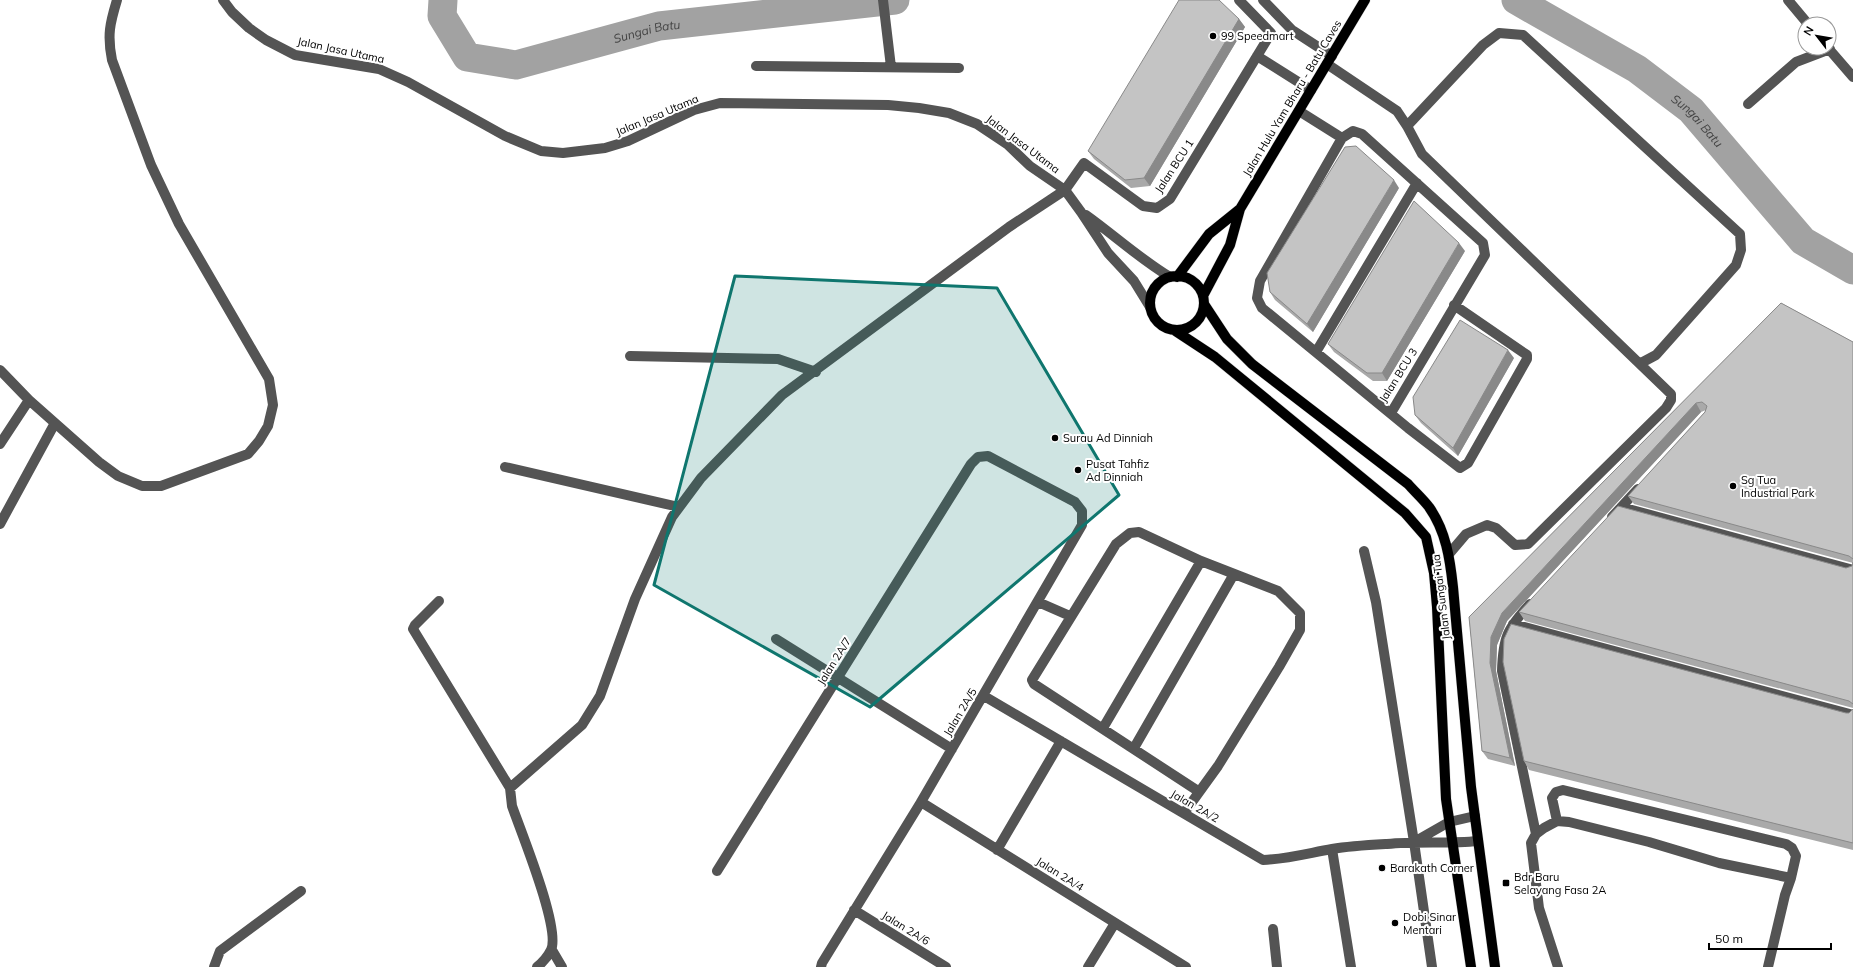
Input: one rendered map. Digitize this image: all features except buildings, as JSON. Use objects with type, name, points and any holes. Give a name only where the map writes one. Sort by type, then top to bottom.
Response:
[{"type":"main road","name":"Jalan Hulu Yam Bharu - Batu Caves","points":[[1203,300],[1230,245],[1240,209],[1365,0]]},
{"type":"main road","name":"Jalan Hulu Yam Bharu - Batu Caves","points":[[1174,277],[1209,234],[1240,209]]},
{"type":"main road","points":[[1174,277],[1194,282],[1203,300],[1202,313],[1198,321],[1183,330],[1165,328],[1158,323],[1153,316],[1150,307],[1153,292],[1157,285],[1174,277]]},
{"type":"main road","name":"Jalan Sungai Tua","points":[[1203,300],[1227,339],[1252,364],[1408,484],[1429,508],[1444,536],[1449,554],[1475,816],[1495,967]]},
{"type":"main road","name":"Jalan Sungai Tua","points":[[1174,330],[1215,357],[1405,513],[1426,538],[1434,573],[1437,606],[1446,800],[1471,967]]},
{"type":"street","points":[[0,370],[29,400],[99,462],[118,476],[142,486],[161,486],[248,454],[259,441],[268,426],[273,405],[269,379],[178,224],[151,164],[112,60],[108,42],[109,24],[118,0]]},
{"type":"street","name":"Jalan Jasa Utama","points":[[223,0],[232,12],[249,28],[266,40],[295,55],[380,69],[408,82],[505,136],[541,150],[563,153],[605,148],[628,141],[694,110],[720,103],[911,107],[949,113],[978,124],[1007,144],[1030,166],[1065,190],[1108,253],[1134,281],[1150,307]]},
{"type":"street","points":[[883,0],[892,67]]},
{"type":"street","name":"Jalan BCU 1","points":[[510,788],[582,725],[600,696],[635,599],[672,517],[701,478],[782,395],[816,372],[1009,228],[1065,190],[1086,160],[1143,206],[1157,208],[1170,198],[1271,33],[1239,0]]},
{"type":"street","points":[[1263,0],[1292,30],[1397,111],[1422,154],[1641,363],[1671,394],[1671,400],[1666,408],[1528,544],[1515,544],[1496,528],[1487,525],[1466,534],[1449,554]]},
{"type":"street","points":[[1788,0],[1801,16]]},
{"type":"street","points":[[1407,126],[1483,45],[1499,33],[1523,35],[1740,234],[1741,250],[1736,265],[1656,355],[1641,363]]},
{"type":"street","points":[[1257,56],[1311,90]]},
{"type":"street","points":[[1748,104],[1796,62],[1811,56]]},
{"type":"street","points":[[1835,56],[1853,77]]},
{"type":"street","points":[[756,66],[959,68]]},
{"type":"street","points":[[1298,111],[1342,138]]},
{"type":"street","name":"Jalan BCU 3","points":[[1353,131],[1362,134],[1483,243],[1485,255],[1454,305],[1392,413],[1262,308],[1257,298],[1260,281],[1342,138],[1353,131]]},
{"type":"street","points":[[1316,352],[1417,183]]},
{"type":"street","name":"Jalan Jasa Utama","points":[[1081,212],[1118,237],[1148,263],[1174,277]]},
{"type":"street","points":[[1392,413],[1408,428],[1460,468],[1468,463],[1527,359],[1527,355],[1454,305]]},
{"type":"street","points":[[630,356],[778,360],[816,372]]},
{"type":"street","points":[[0,444],[29,400]]},
{"type":"street","points":[[0,524],[55,423]]},
{"type":"street","name":"Jalan 2A/7","points":[[717,871],[971,464],[978,457],[988,456],[1075,502],[1082,511],[1082,525]]},
{"type":"street","points":[[504,467],[679,507]]},
{"type":"street","points":[[1605,524],[1642,484]]},
{"type":"street","points":[[1621,507],[1853,570]]},
{"type":"street","name":"Jalan 2A/5","points":[[821,967],[822,963],[984,696],[1082,525]]},
{"type":"street","points":[[1184,813],[1198,791],[1218,766],[1300,630],[1300,613],[1278,591],[1201,561],[1140,532],[1130,533],[1116,544],[1070,616],[1032,680],[1034,684],[1198,791]]},
{"type":"street","points":[[1364,551],[1376,602],[1432,967]]},
{"type":"street","points":[[1103,728],[1201,561]]},
{"type":"street","points":[[1134,748],[1234,574]]},
{"type":"street","points":[[1536,834],[1502,671],[1503,646],[1513,624],[1540,594]]},
{"type":"street","points":[[439,601],[415,625],[413,629],[510,788],[512,806],[549,912],[553,935],[552,950],[562,967]]},
{"type":"street","points":[[1038,602],[1070,616]]},
{"type":"street","points":[[1513,624],[1853,715]]},
{"type":"street","points":[[776,639],[952,749]]},
{"type":"street","name":"Jalan 2A/2","points":[[984,696],[1263,860],[1298,857],[1332,849],[1414,842],[1452,843],[1478,841]]},
{"type":"street","points":[[997,850],[1061,741]]},
{"type":"street","points":[[1556,821],[1552,798],[1556,792],[1563,790],[1779,842],[1792,848],[1796,856],[1768,967]]},
{"type":"street","name":"Jalan 2A/4","points":[[921,802],[1186,967]]},
{"type":"street","name":"Jalan 2A/2","points":[[1414,842],[1449,822],[1475,816]]},
{"type":"street","points":[[1558,967],[1539,908],[1531,843],[1536,834],[1556,821],[1569,822],[1624,836],[1719,864],[1791,878]]},
{"type":"street","points":[[1332,849],[1351,967]]},
{"type":"street","points":[[214,967],[220,951],[300,891]]},
{"type":"street","name":"Jalan 2A/6","points":[[854,910],[946,967]]},
{"type":"street","points":[[1088,967],[1115,922]]},
{"type":"street","points":[[1273,929],[1277,967]]},
{"type":"street","points":[[537,967],[552,950]]},
{"type":"highlighted area","points":[[735,276],[997,288],[1119,495],[870,707],[654,585]]},
{"type":"waterway","name":"Sungai Batu","points":[[443,0],[442,16],[467,57],[516,65],[659,26],[895,0]]},
{"type":"waterway","name":"Sungai Batu","points":[[1516,0],[1637,69],[1691,110],[1803,241],[1853,270]]},
{"type":"place","name":"99 Speedmart","points":[[1213,36]]},
{"type":"place","name":"Surau Ad Dinniah","points":[[1055,438]]},
{"type":"place","name":"Pusat Tahfiz Ad Dinniah","points":[[1078,470]]},
{"type":"place","name":"Sg Tua Industrial Park","points":[[1733,486]]},
{"type":"place","name":"Barakath Corner","points":[[1382,868]]},
{"type":"place","name":"Bdr Baru Selayang Fasa 2A","points":[[1506,883]]},
{"type":"place","name":"Dobi Sinar Mentari","points":[[1395,923]]}]
